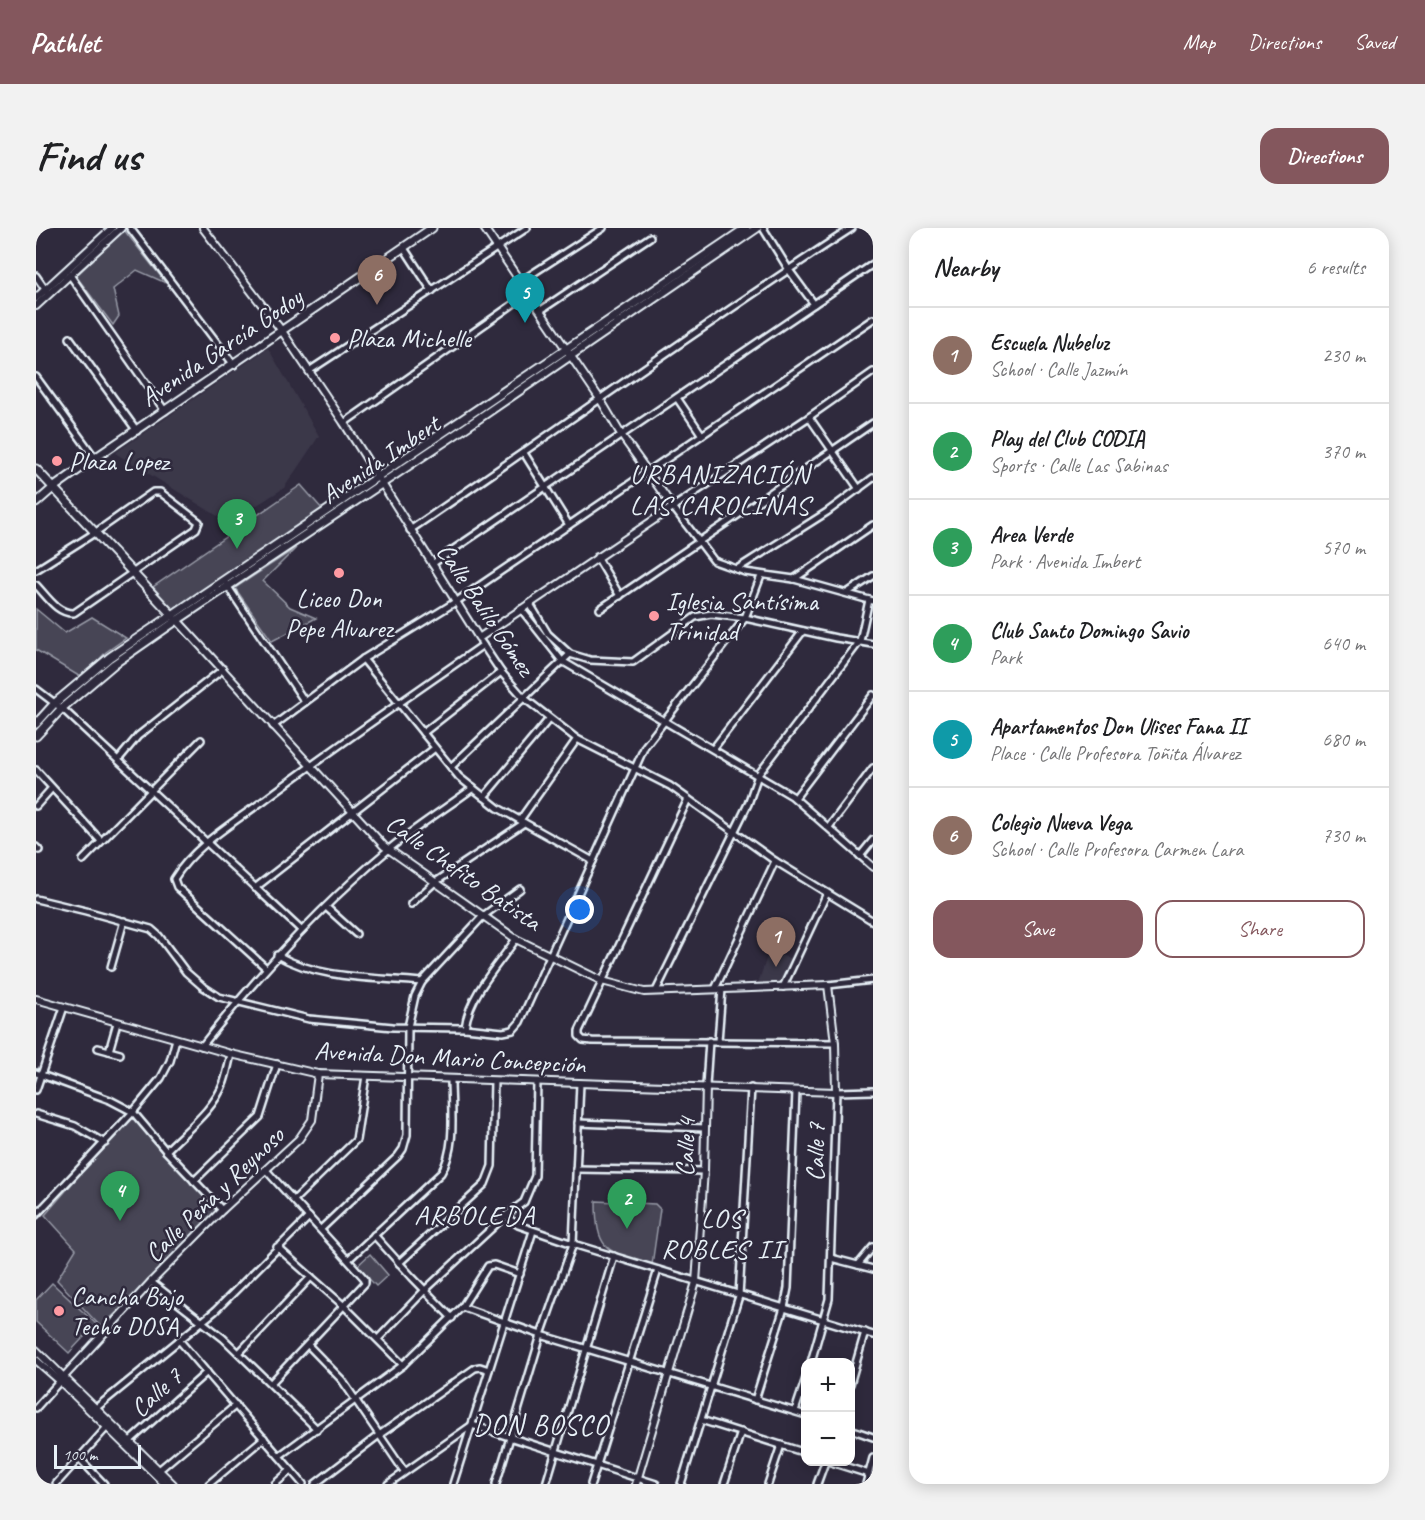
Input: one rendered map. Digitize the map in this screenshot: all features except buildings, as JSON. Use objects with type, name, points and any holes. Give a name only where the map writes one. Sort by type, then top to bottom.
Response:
[{"type":"main road","name":"Avenida García Godoy","points":[[36,503],[95,458],[432,228]]},
{"type":"main road","name":"Avenida Imbert","points":[[36,724],[55,703],[110,657],[460,427],[746,228]]},
{"type":"main road","name":"Avenida Imbert","points":[[690,269],[757,228]]},
{"type":"main road","name":"Calle Chefito Batista","points":[[36,469],[174,617]]},
{"type":"main road","name":"Avenida Imbert","points":[[36,736],[62,708],[174,617]]},
{"type":"street","points":[[36,306],[47,292],[112,228]]},
{"type":"street","points":[[36,298],[70,275],[121,228]]},
{"type":"street","points":[[130,228],[234,365]]},
{"type":"street","name":"Calle Balilo Gómez","points":[[203,228],[309,371],[483,645],[501,672],[524,698],[577,739],[670,786],[775,861],[873,921]]},
{"type":"street","points":[[484,228],[541,310],[622,436],[714,561],[761,576],[794,579],[871,600],[860,641],[758,775],[748,804],[656,992]]},
{"type":"street","points":[[309,371],[527,228]]},
{"type":"street","points":[[521,280],[603,228]]},
{"type":"street","points":[[763,228],[789,270],[814,304]]},
{"type":"street","points":[[410,530],[852,228]]},
{"type":"street","points":[[541,310],[650,237]]},
{"type":"street","points":[[404,248],[432,291]]},
{"type":"street","points":[[432,564],[873,264]]},
{"type":"street","points":[[70,275],[165,411]]},
{"type":"street","points":[[36,276],[47,292]]},
{"type":"street","points":[[344,423],[529,293]]},
{"type":"street","points":[[273,726],[363,659],[457,601],[873,320]]},
{"type":"street","points":[[70,338],[137,431]]},
{"type":"street","points":[[479,638],[873,372]]},
{"type":"street","points":[[36,376],[95,458]]},
{"type":"street","points":[[677,398],[702,435]]},
{"type":"street","points":[[809,417],[859,489]]},
{"type":"street","points":[[600,609],[873,423]]},
{"type":"street","points":[[524,453],[569,525]]},
{"type":"street","points":[[737,569],[827,512],[873,478]]},
{"type":"street","points":[[36,570],[155,491],[160,492],[198,520],[199,524],[196,529],[74,613],[65,613],[59,609],[36,585]]},
{"type":"street","points":[[794,579],[873,525]]},
{"type":"street","points":[[597,558],[620,596]]},
{"type":"street","points":[[36,899],[151,929],[159,936],[179,964],[202,986],[219,997],[309,1019],[408,1027],[465,1028],[503,1032],[513,1030],[520,1022],[551,956],[645,746],[745,618],[761,576]]},
{"type":"street","points":[[847,593],[873,576]]},
{"type":"street","points":[[225,583],[304,702]]},
{"type":"street","points":[[530,603],[548,634],[570,654],[590,660],[633,662],[695,617],[711,614],[745,618],[873,644]]},
{"type":"street","points":[[521,609],[562,661],[795,798],[873,867]]},
{"type":"street","name":"Calle Chefito Batista","points":[[174,617],[388,849],[516,939],[602,981],[644,992],[828,985],[873,980]]},
{"type":"street","points":[[713,749],[803,631]]},
{"type":"street","points":[[265,967],[177,887],[174,879],[207,843],[310,766],[483,645]]},
{"type":"street","points":[[452,768],[570,654]]},
{"type":"street","points":[[363,659],[452,768],[473,788],[498,808],[593,861]]},
{"type":"street","points":[[118,760],[138,736],[223,669]]},
{"type":"street","points":[[423,733],[501,672]]},
{"type":"street","points":[[36,689],[62,708],[301,930]]},
{"type":"street","points":[[795,798],[873,695]]},
{"type":"street","points":[[484,796],[549,719]]},
{"type":"street","points":[[411,904],[434,883],[522,821],[577,739]]},
{"type":"street","points":[[83,860],[201,740]]},
{"type":"street","points":[[255,888],[435,748]]},
{"type":"street","points":[[829,827],[873,768]]},
{"type":"street","points":[[36,770],[102,841]]},
{"type":"street","points":[[36,806],[52,788]]},
{"type":"street","points":[[202,1046],[265,967],[326,906],[388,849],[473,788]]},
{"type":"street","points":[[688,800],[602,981],[579,1031],[579,1036],[583,1040],[835,1043]]},
{"type":"street","points":[[860,856],[873,840]]},
{"type":"street","points":[[718,1041],[718,989],[775,861]]},
{"type":"street","points":[[321,1229],[403,1149],[407,1135],[408,1027],[415,996],[422,982],[483,916],[520,889]]},
{"type":"street","points":[[783,987],[827,893]]},
{"type":"street","points":[[326,906],[356,934]]},
{"type":"street","points":[[111,967],[124,921]]},
{"type":"street","points":[[465,1028],[467,1013],[475,998],[516,939]]},
{"type":"street","points":[[277,955],[293,964],[315,971],[348,977],[422,982]]},
{"type":"street","name":"Calle 7","points":[[812,1358],[829,1299],[831,1258],[836,1092],[835,1043],[828,985]]},
{"type":"street","name":"Avenida Don Mario Concepción","points":[[36,999],[231,1054],[318,1074],[836,1092]]},
{"type":"street","points":[[36,1090],[39,1074],[64,1007]]},
{"type":"street","points":[[110,1051],[117,1023]]},
{"type":"street","points":[[36,1215],[133,1112],[160,1078],[170,1061],[176,1039]]},
{"type":"street","points":[[706,1086],[709,1041]]},
{"type":"street","points":[[98,1048],[120,1054]]},
{"type":"street","points":[[166,1151],[206,1112],[224,1082],[231,1054]]},
{"type":"street","points":[[194,1181],[260,1117],[278,1064]]},
{"type":"street","points":[[39,1074],[110,1100],[133,1112],[222,1210]]},
{"type":"street","name":"Calle Peña y Reynoso","points":[[36,1408],[151,1282],[222,1210],[299,1139],[312,1120],[318,1074]]},
{"type":"street","points":[[294,1200],[356,1140],[366,1076]]},
{"type":"street","points":[[349,1259],[441,1173],[446,1165],[451,1133],[451,1079]]},
{"type":"street","points":[[399,1263],[463,1206],[490,1176],[494,1081]]},
{"type":"street","points":[[378,1339],[424,1291],[505,1216],[524,1202],[535,1176],[537,1082]]},
{"type":"street","points":[[496,1484],[541,1335],[573,1244],[580,1083]]},
{"type":"street","name":"Calle 4","points":[[637,1481],[696,1282],[704,1172],[706,1086]]},
{"type":"street","points":[[681,1484],[740,1296],[750,1088]]},
{"type":"street","points":[[755,1400],[784,1308],[788,1288],[796,1091]]},
{"type":"street","points":[[836,1092],[873,1091]]},
{"type":"street","points":[[36,1114],[75,1126],[105,1143]]},
{"type":"street","points":[[578,1123],[705,1128]]},
{"type":"street","points":[[576,1169],[704,1172]]},
{"type":"street","points":[[266,1170],[365,1279],[365,1283],[271,1383]]},
{"type":"street","points":[[96,1408],[204,1321],[309,1216]]},
{"type":"street","points":[[505,1216],[532,1231],[873,1335]]},
{"type":"street","points":[[453,1484],[532,1231]]},
{"type":"street","points":[[374,1235],[424,1291],[452,1318]]},
{"type":"street","points":[[277,1247],[344,1306],[403,1365]]},
{"type":"street","points":[[858,1265],[873,1247]]},
{"type":"street","points":[[546,1484],[614,1256]]},
{"type":"street","points":[[831,1258],[873,1269]]},
{"type":"street","points":[[279,1456],[403,1365],[462,1307],[488,1266],[494,1265],[520,1274]]},
{"type":"street","points":[[591,1484],[658,1270]]},
{"type":"street","points":[[239,1353],[311,1277]]},
{"type":"street","points":[[151,1282],[204,1321],[317,1429]]},
{"type":"street","points":[[462,1307],[585,1349],[801,1413]]},
{"type":"street","points":[[855,1367],[865,1332]]},
{"type":"street","points":[[179,1340],[303,1484]]},
{"type":"street","points":[[308,1345],[356,1399],[404,1471]]},
{"type":"street","points":[[36,1350],[165,1484]]},
{"type":"street","points":[[36,1360],[96,1408],[110,1425],[130,1441],[173,1484]]},
{"type":"street","points":[[315,1484],[475,1368],[489,1370]]},
{"type":"street","name":"Calle 7","points":[[130,1441],[207,1372]]},
{"type":"street","points":[[795,1411],[801,1393]]},
{"type":"street","points":[[159,1470],[236,1404]]},
{"type":"street","points":[[701,1420],[801,1451]]},
{"type":"street","points":[[56,1484],[110,1425]]},
{"type":"street","points":[[472,1425],[598,1465],[637,1481],[656,1484]]},
{"type":"street","points":[[388,1484],[472,1425]]},
{"type":"street","points":[[855,1431],[873,1437]]},
{"type":"street","points":[[724,1484],[741,1432]]},
{"type":"street","points":[[209,1484],[264,1438]]},
{"type":"street","points":[[768,1484],[780,1445]]},
{"type":"street","points":[[79,1458],[104,1484]]},
{"type":"street","points":[[869,1483],[873,1458]]},
{"type":"street","points":[[817,1484],[823,1466]]},
{"type":"street","points":[[846,1466],[869,1474]]},
{"type":"street","points":[[275,1484],[291,1470]]},
{"type":"shaded area","points":[[124,230],[166,283],[137,270],[113,289],[119,316],[113,325],[76,276]]},
{"type":"shaded area","points":[[268,348],[319,436],[284,488],[229,523],[115,453]]},
{"type":"shaded area","points":[[301,485],[323,510],[173,609],[153,587]]},
{"type":"shaded area","points":[[296,548],[263,581],[290,607],[316,618],[272,641],[235,588]]},
{"type":"shaded area","points":[[36,609],[65,633],[92,617],[126,638],[106,652],[82,678],[36,650]]},
{"type":"shaded area","points":[[769,951],[792,959],[782,985],[758,983]]},
{"type":"shaded area","points":[[131,1115],[219,1209],[195,1239],[101,1327],[57,1280],[76,1249],[45,1215]]},
{"type":"shaded area","points":[[596,1201],[655,1204],[660,1209],[652,1265],[624,1257],[607,1247],[598,1231]]},
{"type":"shaded area","points":[[370,1254],[388,1275],[376,1286],[357,1266]]},
{"type":"shaded area","name":"Cancha Bajo Techo DOSA","points":[[52,1283],[96,1324],[69,1353],[36,1322],[36,1300]]},
{"type":"place","name":"Colegio Nueva Vega","points":[[377,305]]},
{"type":"place","name":"Apartamentos Don Ulises Fana II","points":[[525,323]]},
{"type":"place","name":"Plaza Michelle","points":[[335,338]]},
{"type":"place","name":"Plaza Lopez","points":[[57,461]]},
{"type":"place","name":"Area Verde","points":[[237,549]]},
{"type":"place","name":"Liceo Don Pepe Alvarez","points":[[339,573]]},
{"type":"place","name":"Iglesia Santísima Trinidad","points":[[654,616]]},
{"type":"place","name":"Escuela Nubeluz","points":[[776,967]]},
{"type":"place","name":"Club Santo Domingo Savio","points":[[120,1221]]},
{"type":"place","name":"Play del Club CODIA","points":[[627,1229]]},
{"type":"place","name":"Cancha Bajo Techo DOSA","points":[[59,1311]]},
{"type":"district","name":"URBANIZACIÓN LAS CAROLINAS","points":[[720,490]]},
{"type":"district","name":"ARBOLEDA","points":[[475,1215]]},
{"type":"district","name":"LOS ROBLES II","points":[[722,1234]]},
{"type":"district","name":"DON BOSCO","points":[[541,1424]]}]
